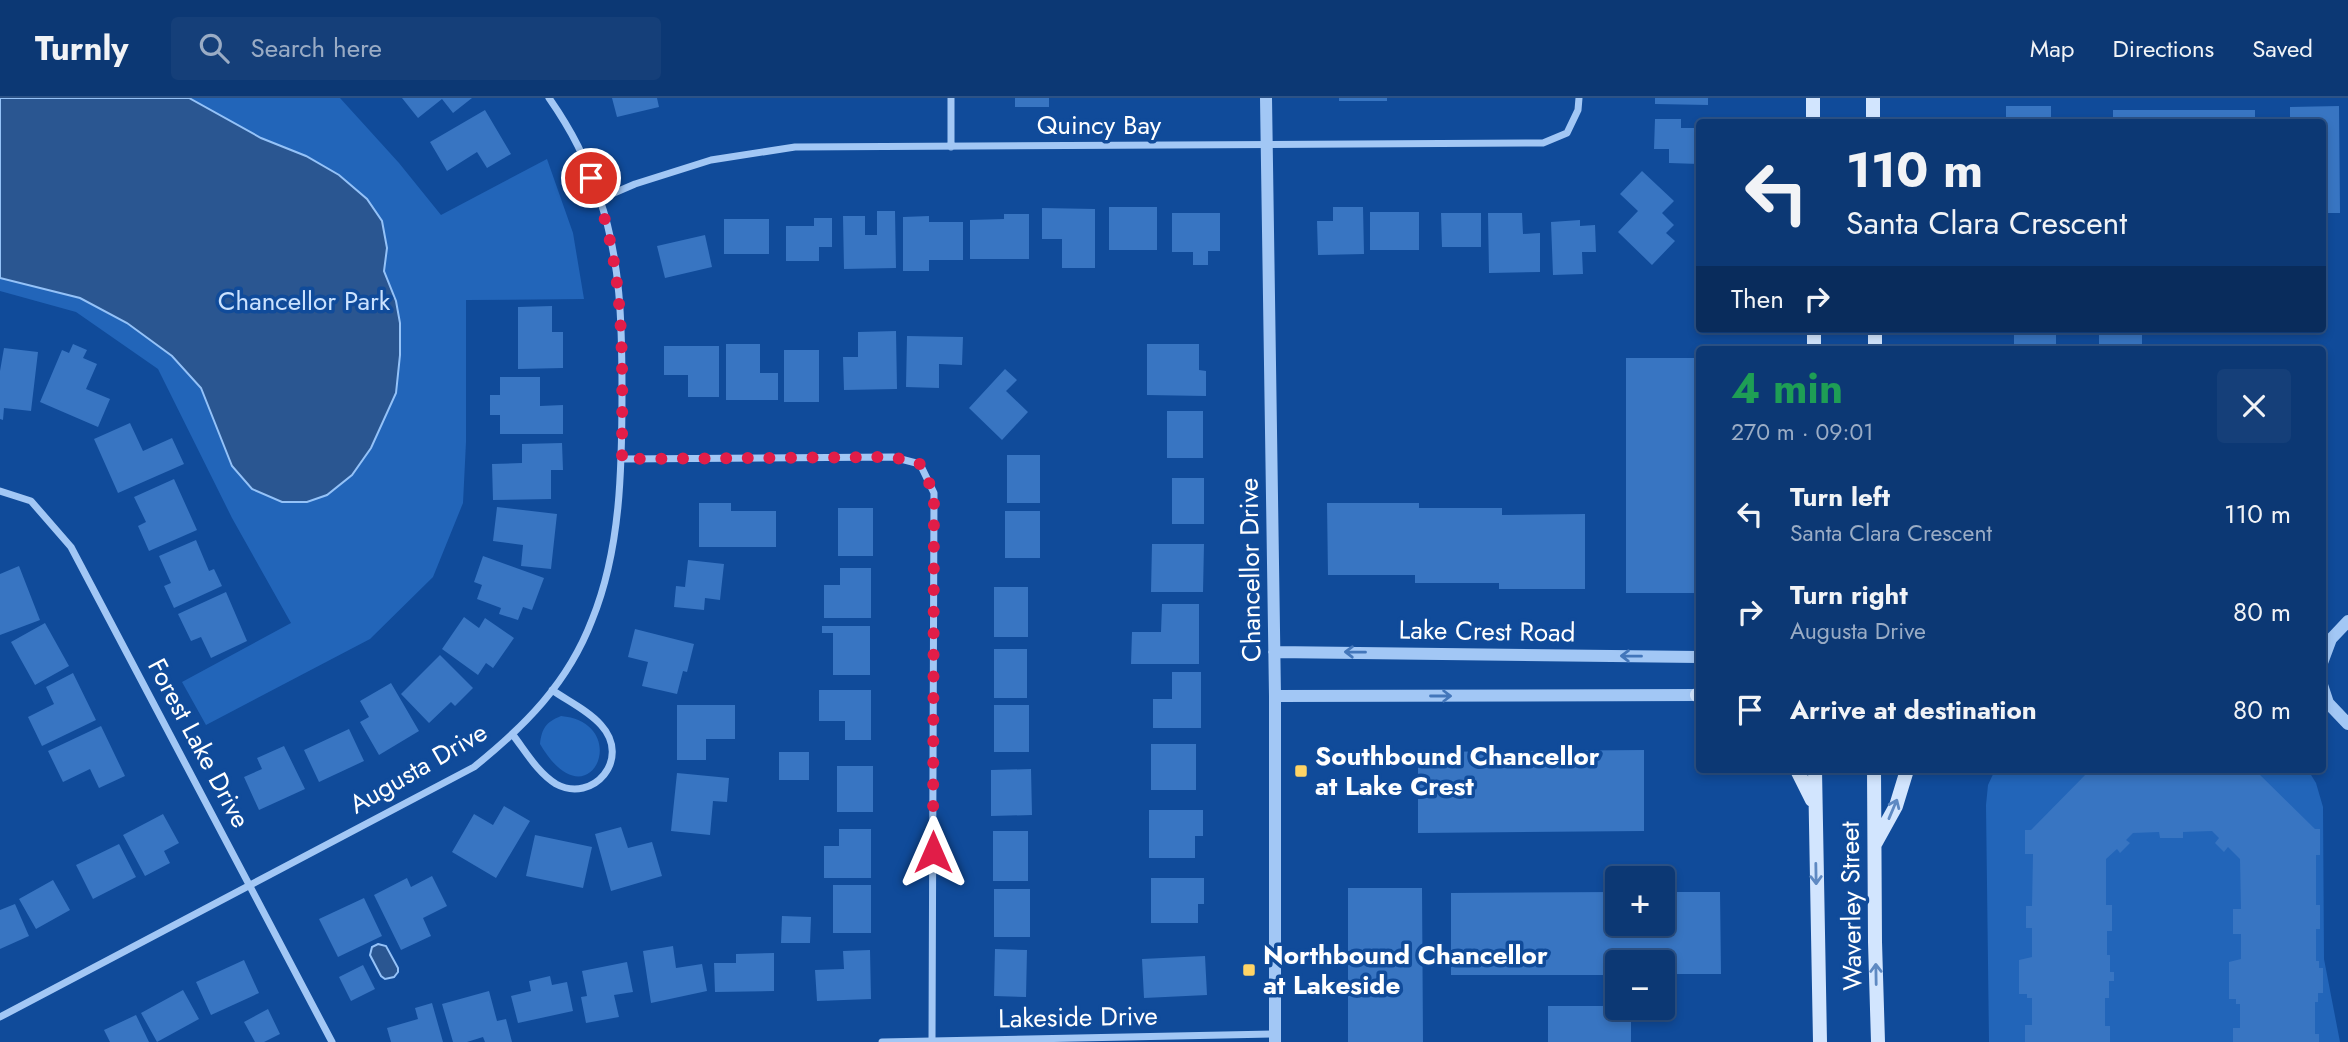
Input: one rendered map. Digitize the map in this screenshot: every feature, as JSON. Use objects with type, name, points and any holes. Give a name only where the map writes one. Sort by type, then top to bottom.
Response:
[{"type":"main road","points":[[1813,98],[1813,119]]},
{"type":"main road","points":[[1873,98],[1873,119]]},
{"type":"main road","points":[[1798,773],[1815,806]]},
{"type":"main road","name":"Waverley Street","points":[[1815,773],[1820,1042]]},
{"type":"main road","name":"Waverley Street","points":[[1874,773],[1878,1042]]},
{"type":"main road","points":[[1875,845],[1896,806],[1907,773]]},
{"type":"street","name":"Augusta Drive","points":[[0,1017],[474,767],[513,735],[552,690],[575,657],[593,620],[608,567],[622,459],[622,336],[616,262],[600,198],[575,136],[549,98]]},
{"type":"street","points":[[951,98],[951,147]]},
{"type":"street","name":"Chancellor Drive","points":[[1266,98],[1275,696],[1275,1038]]},
{"type":"street","name":"Quincy Bay","points":[[600,198],[711,160],[783,149],[1543,143],[1567,133],[1578,110],[1579,98]]},
{"type":"street","points":[[622,459],[893,457],[920,464],[934,493],[932,1041]]},
{"type":"street","name":"Forest Lake Drive","points":[[0,491],[31,501],[71,547],[332,1042]]},
{"type":"street","points":[[2326,635],[2343,624]]},
{"type":"street","points":[[2326,649],[2343,624]]},
{"type":"street","name":"Lake Crest Road","points":[[1274,652],[1696,657]]},
{"type":"street","points":[[513,735],[540,771],[554,783],[567,789],[582,788],[598,781],[609,770],[614,754],[609,736],[600,724],[552,690]]},
{"type":"street","points":[[1275,696],[1696,695]]},
{"type":"street","points":[[2326,703],[2347,725]]},
{"type":"street","name":"Lakeside Drive","points":[[882,1042],[1275,1038]]},
{"type":"green space","name":"Chancellor Park","points":[[0,98],[340,98],[399,163],[441,215],[547,159],[573,233],[584,299],[466,300],[463,503],[433,577],[370,639],[206,725],[182,682],[291,623],[232,518],[158,369],[76,312],[0,291]]},
{"type":"green space","points":[[561,716],[583,723],[596,735],[600,750],[597,764],[588,774],[574,776],[558,767],[540,744],[546,726]]},
{"type":"green space","points":[[1994,773],[2310,773],[2316,783],[2323,807],[2324,959],[2340,1042],[1989,1042],[1988,785]]},
{"type":"shaded area","points":[[0,98],[189,98],[261,138],[306,156],[339,175],[367,199],[382,221],[387,248],[384,271],[396,301],[400,323],[400,355],[396,393],[371,448],[352,475],[327,495],[307,502],[282,502],[252,489],[232,466],[201,388],[172,356],[127,323],[80,298],[0,278]]},
{"type":"shaded area","points":[[378,944],[386,946],[398,968],[394,977],[385,979],[381,976],[370,955],[372,947]]},
{"type":"building","points":[[402,98],[472,98],[453,113],[442,99],[418,118]]},
{"type":"building","points":[[612,98],[657,98],[659,107],[617,117]]},
{"type":"building","points":[[1015,98],[1049,98],[1049,107],[1015,107]]},
{"type":"building","points":[[1339,98],[1387,98],[1387,101],[1339,101]]},
{"type":"building","points":[[1655,98],[1708,98],[1708,105],[1655,104]]},
{"type":"building","points":[[2006,106],[2051,106],[2051,119],[2006,119]]},
{"type":"building","points":[[2339,106],[2340,213],[2328,213],[2328,318],[2326,119],[2290,119],[2290,107]]},
{"type":"building","points":[[485,110],[511,154],[487,168],[477,152],[447,171],[430,142]]},
{"type":"building","points":[[2113,110],[2255,110],[2255,119],[2113,119]]},
{"type":"building","points":[[1655,119],[1681,119],[1681,128],[1696,128],[1696,164],[1669,163],[1669,149],[1654,149]]},
{"type":"building","points":[[1642,171],[1674,201],[1662,213],[1674,225],[1666,233],[1675,241],[1652,265],[1618,232],[1638,211],[1620,194]]},
{"type":"building","points":[[1109,207],[1157,207],[1157,250],[1109,250]]},
{"type":"building","points":[[1333,207],[1363,207],[1364,254],[1318,255],[1317,221],[1333,221]]},
{"type":"building","points":[[1042,208],[1095,209],[1095,268],[1062,268],[1062,239],[1042,239]]},
{"type":"building","points":[[877,211],[895,211],[896,268],[844,269],[843,216],[865,216],[865,235],[877,235]]},
{"type":"building","points":[[1370,212],[1419,212],[1419,250],[1370,250]]},
{"type":"building","points":[[1172,213],[1220,213],[1220,251],[1208,251],[1208,265],[1193,265],[1193,252],[1172,252]]},
{"type":"building","points":[[1441,213],[1481,213],[1481,247],[1442,247]]},
{"type":"building","points":[[1488,213],[1522,213],[1523,234],[1540,233],[1540,272],[1489,273]]},
{"type":"building","points":[[1004,214],[1029,214],[1029,259],[970,259],[970,220],[1004,219]]},
{"type":"building","points":[[929,216],[929,222],[963,222],[963,260],[929,260],[929,271],[903,271],[903,217]]},
{"type":"building","points":[[814,218],[832,218],[832,247],[819,247],[819,261],[786,261],[786,226],[814,226]]},
{"type":"building","points":[[724,219],[769,219],[769,254],[724,254]]},
{"type":"building","points":[[1580,220],[1580,226],[1595,225],[1596,252],[1582,252],[1583,274],[1553,275],[1551,222]]},
{"type":"building","points":[[705,235],[712,267],[665,278],[657,246]]},
{"type":"building","points":[[552,306],[552,332],[563,332],[563,368],[518,369],[518,307]]},
{"type":"building","points":[[896,331],[897,389],[844,390],[843,357],[858,357],[858,332]]},
{"type":"building","points":[[2014,333],[2056,333],[2056,346],[2014,346]]},
{"type":"building","points":[[2099,333],[2142,333],[2142,346],[2099,346]]},
{"type":"building","points":[[907,336],[963,337],[962,365],[939,364],[939,388],[906,387]]},
{"type":"building","points":[[73,344],[87,350],[83,358],[97,364],[86,389],[110,399],[98,427],[40,402],[62,350],[69,353]]},
{"type":"building","points":[[726,344],[760,344],[760,373],[778,373],[778,400],[726,400]]},
{"type":"building","points":[[1147,344],[1199,344],[1199,370],[1206,371],[1206,396],[1147,395]]},
{"type":"building","points":[[664,346],[719,346],[719,397],[688,397],[688,375],[664,375]]},
{"type":"building","points":[[4,348],[38,352],[31,411],[4,408],[3,420],[0,419],[0,371]]},
{"type":"building","points":[[784,350],[819,350],[819,402],[784,402]]},
{"type":"building","points":[[1626,358],[1694,358],[1695,593],[1626,593]]},
{"type":"building","points":[[1005,369],[1017,380],[1006,391],[1028,412],[1002,440],[969,408]]},
{"type":"building","points":[[500,377],[540,377],[540,406],[563,405],[563,434],[500,434],[500,415],[490,415],[490,395],[500,395]]},
{"type":"building","points":[[1167,411],[1203,411],[1203,458],[1167,458]]},
{"type":"building","points":[[130,423],[143,451],[172,438],[184,464],[118,493],[94,439]]},
{"type":"building","points":[[562,443],[563,470],[551,470],[551,499],[493,500],[492,464],[522,463],[522,444]]},
{"type":"building","points":[[1007,455],[1040,455],[1040,503],[1007,503]]},
{"type":"building","points":[[1172,478],[1204,478],[1204,524],[1172,524]]},
{"type":"building","points":[[174,479],[197,530],[149,551],[138,526],[146,522],[134,497]]},
{"type":"building","points":[[699,503],[731,503],[731,511],[776,511],[776,547],[699,547]]},
{"type":"building","points":[[1327,503],[1419,503],[1419,508],[1502,508],[1502,515],[1585,514],[1585,589],[1499,589],[1499,583],[1415,583],[1415,575],[1328,575]]},
{"type":"building","points":[[497,507],[557,514],[551,569],[521,566],[523,545],[493,541]]},
{"type":"building","points":[[838,508],[873,508],[873,556],[838,556]]},
{"type":"building","points":[[1005,511],[1040,511],[1040,558],[1005,558]]},
{"type":"building","points":[[196,540],[209,571],[214,569],[222,586],[174,608],[164,586],[171,583],[159,556]]},
{"type":"building","points":[[1152,544],[1204,544],[1203,592],[1151,592]]},
{"type":"building","points":[[483,556],[544,578],[532,610],[523,607],[518,620],[499,614],[501,608],[477,599],[482,585],[474,582]]},
{"type":"building","points":[[688,560],[724,564],[720,600],[705,598],[704,610],[674,607],[676,586],[685,587]]},
{"type":"building","points":[[19,566],[40,620],[0,635],[0,574]]},
{"type":"building","points":[[840,568],[871,568],[871,618],[824,618],[824,585],[840,585]]},
{"type":"building","points":[[994,587],[1028,587],[1028,637],[994,637]]},
{"type":"building","points":[[226,592],[247,641],[211,658],[201,637],[191,641],[178,614]]},
{"type":"building","points":[[1162,604],[1199,604],[1199,664],[1131,664],[1132,632],[1161,632]]},
{"type":"building","points":[[464,617],[479,628],[485,618],[514,638],[493,668],[486,663],[478,675],[442,649]]},
{"type":"building","points":[[45,623],[69,666],[35,685],[11,642]]},
{"type":"building","points":[[822,626],[870,626],[870,675],[833,675],[833,633],[822,633]]},
{"type":"building","points":[[635,629],[694,644],[687,672],[683,671],[677,694],[642,686],[648,662],[628,657]]},
{"type":"building","points":[[994,649],[1027,649],[1027,698],[994,698]]},
{"type":"building","points":[[440,655],[473,688],[455,706],[451,702],[429,723],[401,694]]},
{"type":"building","points":[[1172,672],[1201,672],[1201,728],[1153,728],[1153,699],[1172,699]]},
{"type":"building","points":[[73,673],[96,720],[42,746],[28,717],[54,704],[46,687]]},
{"type":"building","points":[[391,683],[419,731],[379,755],[360,722],[369,717],[360,701]]},
{"type":"building","points":[[819,690],[871,690],[871,740],[845,740],[845,721],[819,721]]},
{"type":"building","points":[[677,705],[735,705],[735,739],[706,739],[706,760],[677,760]]},
{"type":"building","points":[[994,705],[1029,705],[1029,752],[994,752]]},
{"type":"building","points":[[101,726],[125,776],[99,788],[90,769],[63,782],[48,751]]},
{"type":"building","points":[[349,729],[364,761],[319,782],[304,750]]},
{"type":"building","points":[[1151,744],[1196,744],[1196,790],[1151,790]]},
{"type":"building","points":[[284,746],[305,789],[259,810],[244,777],[262,769],[257,758]]},
{"type":"building","points":[[1644,750],[1644,831],[1418,833],[1418,752]]},
{"type":"building","points":[[779,752],[809,752],[809,780],[779,780]]},
{"type":"building","points":[[837,766],[873,766],[873,812],[837,812]]},
{"type":"building","points":[[1031,769],[1032,815],[991,816],[991,770]]},
{"type":"building","points":[[677,773],[729,778],[727,802],[713,801],[710,835],[671,831]]},
{"type":"building","points":[[2087,773],[2258,773],[2315,829],[2320,829],[2320,855],[2316,855],[2316,905],[2320,905],[2320,929],[2316,929],[2316,961],[2319,961],[2319,968],[2323,968],[2323,993],[2318,993],[2318,1002],[2315,1002],[2315,1034],[2319,1034],[2319,1042],[2233,1042],[2233,1028],[2240,1028],[2240,1004],[2236,1004],[2236,999],[2229,999],[2229,962],[2241,959],[2241,934],[2233,934],[2233,909],[2241,909],[2240,859],[2228,847],[2224,852],[2215,843],[2219,838],[2212,831],[2183,832],[2183,838],[2160,838],[2159,832],[2133,833],[2126,840],[2130,843],[2120,853],[2117,849],[2106,859],[2106,905],[2112,905],[2112,931],[2107,931],[2107,955],[2110,955],[2110,972],[2114,972],[2114,981],[2109,981],[2109,998],[2105,998],[2105,1026],[2110,1026],[2110,1042],[2025,1042],[2025,1025],[2032,1025],[2032,998],[2027,998],[2027,994],[2019,994],[2019,960],[2032,957],[2032,928],[2026,928],[2026,906],[2032,906],[2033,854],[2025,854],[2025,830],[2031,830]]},
{"type":"building","points":[[504,806],[530,821],[496,878],[452,852],[474,814],[493,825]]},
{"type":"building","points":[[1149,810],[1203,810],[1203,836],[1195,836],[1195,858],[1149,858]]},
{"type":"building","points":[[163,814],[179,843],[164,851],[170,863],[145,876],[123,835]]},
{"type":"building","points":[[621,827],[628,848],[652,842],[662,876],[611,891],[595,834]]},
{"type":"building","points":[[839,829],[871,829],[871,878],[824,878],[824,846],[839,846]]},
{"type":"building","points":[[993,831],[1028,831],[1028,881],[993,881]]},
{"type":"building","points":[[535,835],[592,847],[583,888],[526,876]]},
{"type":"building","points":[[119,844],[136,877],[93,899],[76,865]]},
{"type":"building","points":[[432,876],[447,906],[423,918],[431,936],[401,950],[374,895],[407,878],[411,887]]},
{"type":"building","points":[[1151,878],[1204,878],[1204,904],[1198,904],[1198,923],[1151,923]]},
{"type":"building","points":[[53,880],[70,910],[36,929],[19,899]]},
{"type":"building","points":[[833,885],[871,885],[871,933],[833,933]]},
{"type":"building","points":[[1348,888],[1422,888],[1423,1042],[1348,1042]]},
{"type":"building","points":[[994,889],[1030,889],[1030,937],[994,937]]},
{"type":"building","points":[[1605,892],[1605,936],[1675,936],[1675,892],[1720,892],[1721,974],[1675,974],[1675,950],[1605,950],[1605,975],[1451,975],[1451,893]]},
{"type":"building","points":[[364,898],[382,936],[338,957],[319,919]]},
{"type":"building","points":[[15,904],[29,936],[0,949],[0,910]]},
{"type":"building","points":[[782,916],[811,917],[810,943],[781,943]]},
{"type":"building","points":[[673,946],[676,968],[702,964],[707,991],[651,1003],[643,951]]},
{"type":"building","points":[[995,949],[1027,950],[1026,997],[994,996]]},
{"type":"building","points":[[870,950],[871,999],[817,1001],[815,970],[844,969],[843,951]]},
{"type":"building","points":[[774,953],[774,991],[715,992],[714,963],[736,963],[736,954]]},
{"type":"building","points":[[1205,956],[1207,995],[1144,998],[1142,959]]},
{"type":"building","points":[[244,960],[259,993],[211,1015],[196,982]]},
{"type":"building","points":[[627,962],[633,992],[614,995],[619,1017],[586,1023],[581,997],[587,996],[582,971]]},
{"type":"building","points":[[363,965],[375,989],[351,1001],[339,977]]},
{"type":"building","points":[[550,976],[552,985],[567,982],[573,1011],[518,1023],[511,996],[531,991],[529,981]]},
{"type":"building","points":[[183,990],[199,1019],[157,1042],[141,1013]]},
{"type":"building","points":[[489,991],[497,1021],[506,1019],[512,1042],[485,1042],[483,1037],[467,1042],[453,1042],[442,1004]]},
{"type":"building","points":[[432,1003],[443,1042],[391,1042],[387,1028],[418,1019],[415,1008]]},
{"type":"building","points":[[1548,1006],[1605,1006],[1605,1020],[1631,1020],[1631,1042],[1548,1042]]},
{"type":"building","points":[[268,1009],[280,1034],[264,1042],[255,1042],[244,1022]]},
{"type":"building","points":[[136,1015],[149,1042],[110,1042],[104,1030]]},
{"type":"place","name":"Southbound Chancellor at Lake Crest","points":[[1301,771]]},
{"type":"place","name":"Northbound Chancellor at Lakeside","points":[[1249,970]]},
{"type":"route","points":[[591,178],[600,198],[616,262],[622,336],[622,459],[893,457],[920,464],[934,493],[933,852]]}]
